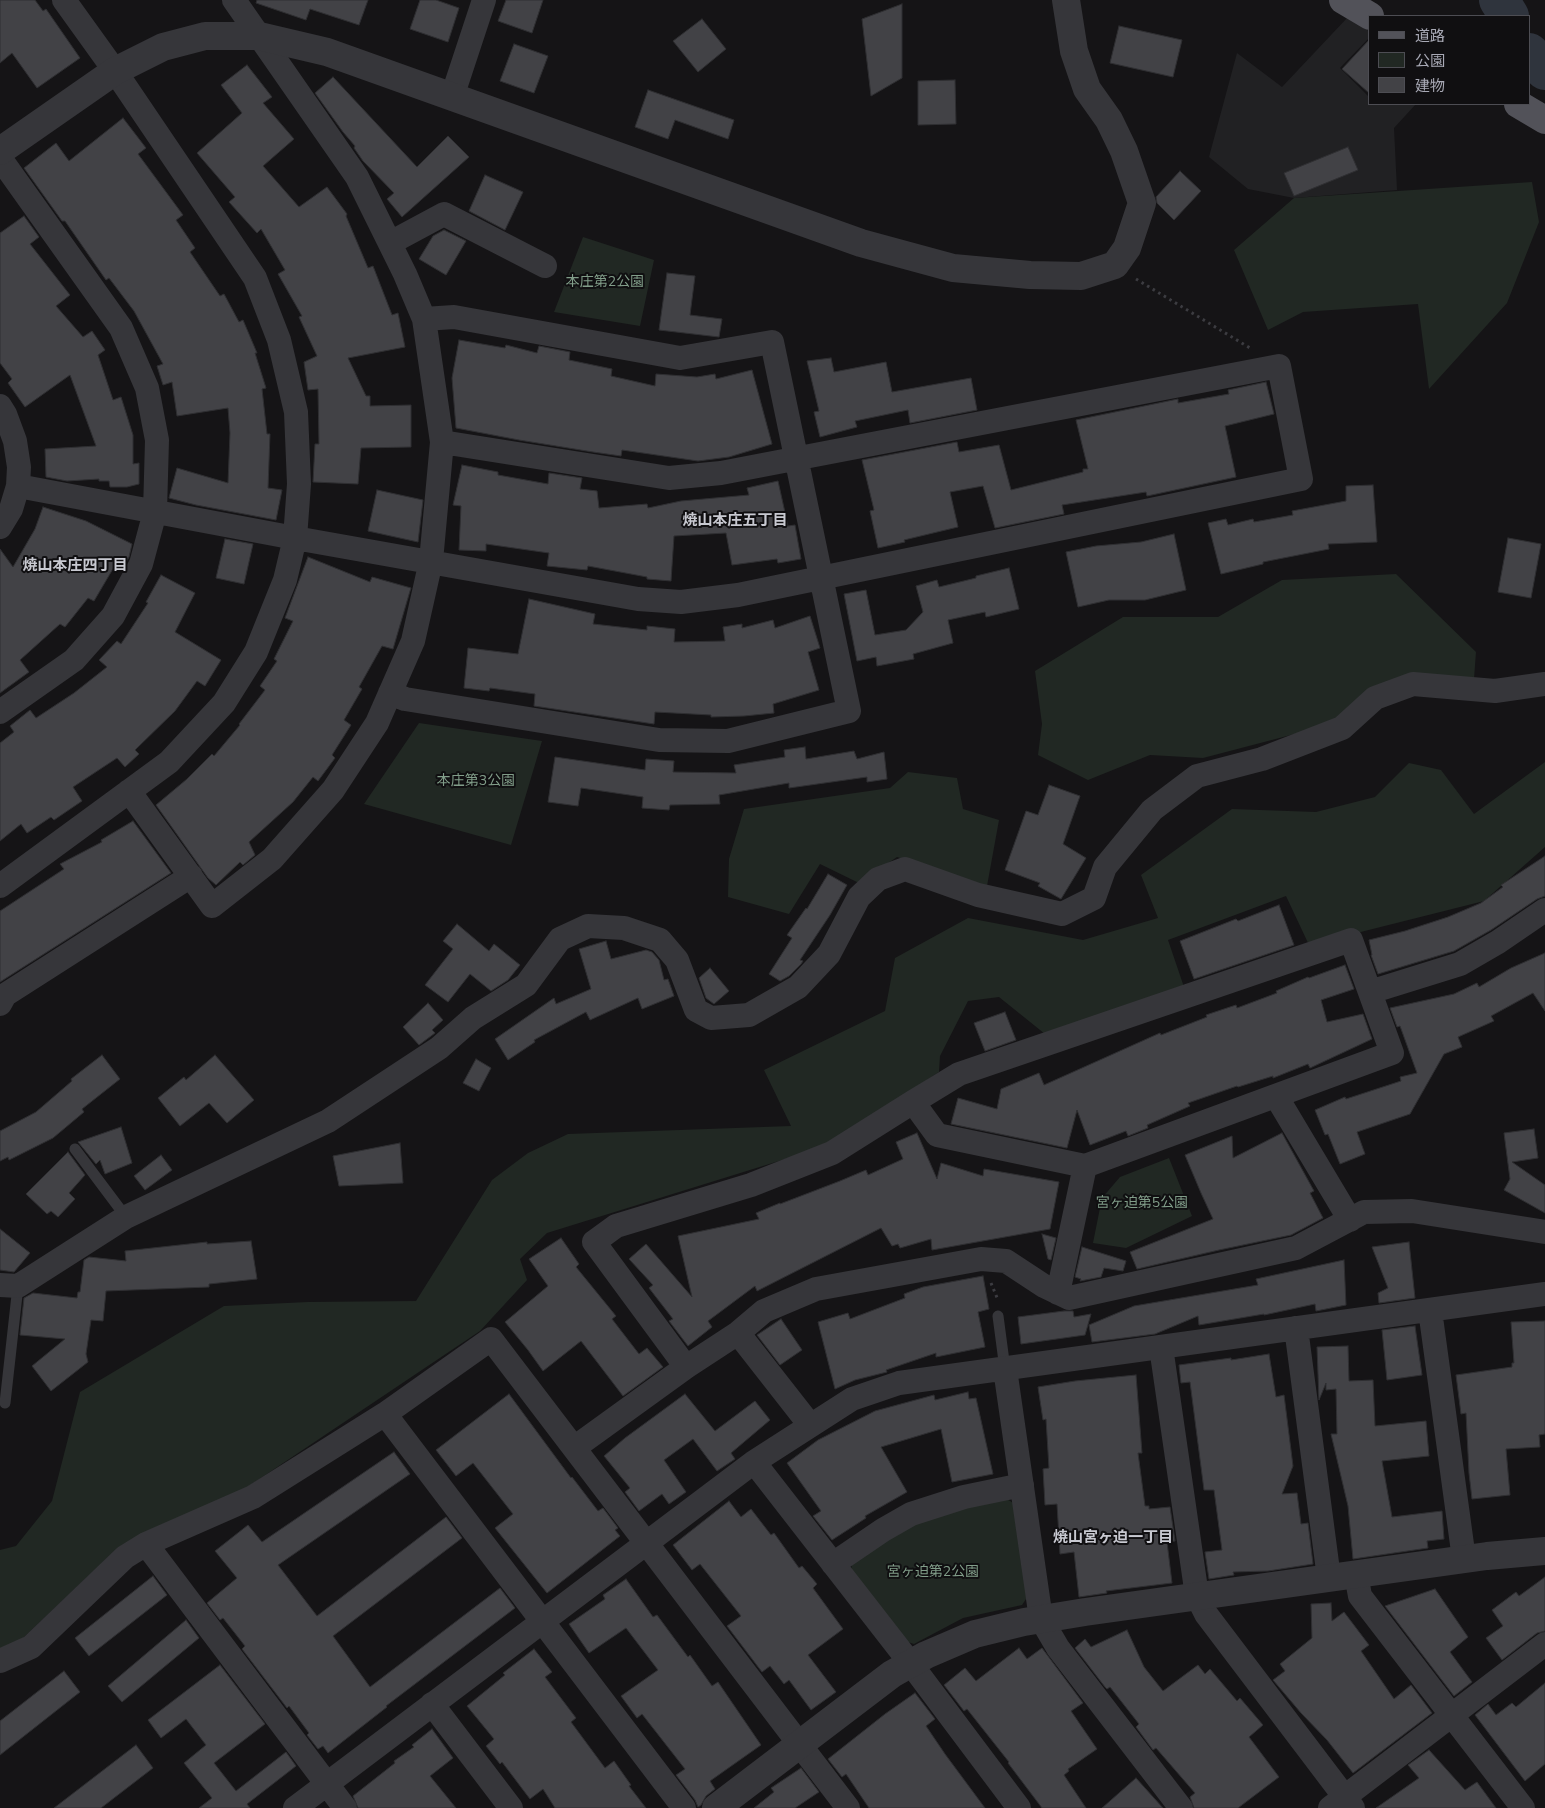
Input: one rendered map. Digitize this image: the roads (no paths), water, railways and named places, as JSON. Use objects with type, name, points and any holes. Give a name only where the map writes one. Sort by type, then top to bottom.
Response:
[{"type":"main road","points":[[1342,0],[1368,15]]},
{"type":"main road","points":[[1520,105],[1545,120]]},
{"type":"street","points":[[0,886],[169,762],[224,703],[256,652],[285,580],[295,538],[299,484],[296,412],[279,340],[255,278],[115,71],[64,0]]},
{"type":"street","points":[[129,792],[212,906],[272,859],[333,790],[377,723],[413,641],[431,561],[442,442],[424,319],[406,274],[357,176],[234,0]]},
{"type":"street","points":[[452,96],[484,0]]},
{"type":"street","points":[[0,150],[115,71],[163,47],[205,36],[259,36],[327,52],[861,243],[953,268],[1030,275],[1081,276],[1115,266],[1127,248],[1142,203],[1124,151],[1110,120],[1087,89],[1074,51],[1066,0]]},
{"type":"street","points":[[0,158],[121,328],[147,388],[156,440],[155,512],[141,564],[112,616],[74,660],[0,712]]},
{"type":"street","points":[[390,243],[444,214],[545,266]]},
{"type":"street","points":[[390,693],[405,699],[658,740],[728,741],[849,711],[772,342],[680,358],[454,317],[424,319]]},
{"type":"street","points":[[18,486],[638,599],[681,602],[738,595],[1301,480],[1279,366],[721,473],[670,478],[442,442]]},
{"type":"street","points":[[0,406],[15,441],[19,467],[18,486],[11,509],[0,527]]},
{"type":"street","points":[[9,1285],[126,1217],[328,1121],[439,1048],[473,1018],[526,984],[560,939],[588,926],[624,928],[660,940],[677,960],[696,1010],[712,1018],[749,1015],[798,987],[829,954],[859,897],[878,879],[905,869],[978,895],[1062,914],[1094,898],[1105,867],[1152,810],[1197,776],[1262,759],[1342,728],[1375,698],[1413,684],[1495,690],[1545,684]]},
{"type":"street","points":[[0,1004],[5,995],[191,876]]},
{"type":"street","points":[[1370,992],[1460,964],[1498,942],[1545,910]]},
{"type":"street","points":[[686,1367],[594,1242],[616,1226],[751,1185],[832,1153],[913,1102],[958,1074],[1351,940],[1392,1053],[1085,1166],[937,1135],[913,1102]]},
{"type":"street","points":[[1276,1096],[1350,1220]]},
{"type":"street","points":[[1058,1293],[1085,1166]]},
{"type":"street","points":[[574,1448],[686,1367],[738,1333],[764,1311],[816,1290],[981,1259],[1006,1261],[1044,1286],[1069,1298],[1296,1248],[1364,1212],[1412,1211],[1545,1232]]},
{"type":"street","points":[[295,1808],[754,1462],[852,1399],[899,1384],[1545,1294]]},
{"type":"street","points":[[1430,1310],[1464,1559]]},
{"type":"street","points":[[1296,1328],[1329,1578]]},
{"type":"street","points":[[738,1333],[810,1425]]},
{"type":"street","points":[[0,1661],[31,1647],[125,1557],[146,1544],[253,1497],[385,1414],[491,1339],[848,1808]]},
{"type":"street","points":[[1161,1347],[1197,1596],[1206,1614],[1343,1804],[1451,1716],[1545,1644]]},
{"type":"street","points":[[1005,1368],[1041,1619],[1058,1648],[1180,1808]]},
{"type":"street","points":[[385,1414],[684,1808]]},
{"type":"street","points":[[754,1462],[1019,1808]]},
{"type":"street","points":[[833,1564],[883,1530],[911,1514],[964,1497],[1022,1485]]},
{"type":"street","points":[[146,1544],[345,1808]]},
{"type":"street","points":[[716,1808],[892,1674],[926,1655],[975,1634],[1041,1619],[1197,1596],[1464,1559],[1545,1552]]},
{"type":"street","points":[[1356,1574],[1360,1596],[1522,1808]]},
{"type":"street","points":[[432,1704],[511,1808]]},
{"type":"lane","points":[[75,1149],[126,1217]]},
{"type":"lane","points":[[5,1403],[9,1285]]},
{"type":"lane","points":[[998,1316],[1005,1368]]},
{"type":"waterway","points":[[1499,0],[1508,15]]},
{"type":"waterway","points":[[1530,54],[1545,70]]},
{"type":"district","name":"焼山本庄五丁目","points":[[735,521]]},
{"type":"district","name":"焼山本庄四丁目","points":[[75,566]]},
{"type":"district","name":"焼山宮ヶ迫一丁目","points":[[1113,1538]]},
{"type":"park label","name":"本庄第2公園","points":[[605,283]]},
{"type":"park label","name":"本庄第3公園","points":[[476,782]]},
{"type":"park label","name":"宮ヶ迫第5公園","points":[[1142,1204]]},
{"type":"park label","name":"宮ヶ迫第2公園","points":[[933,1573]]}]
